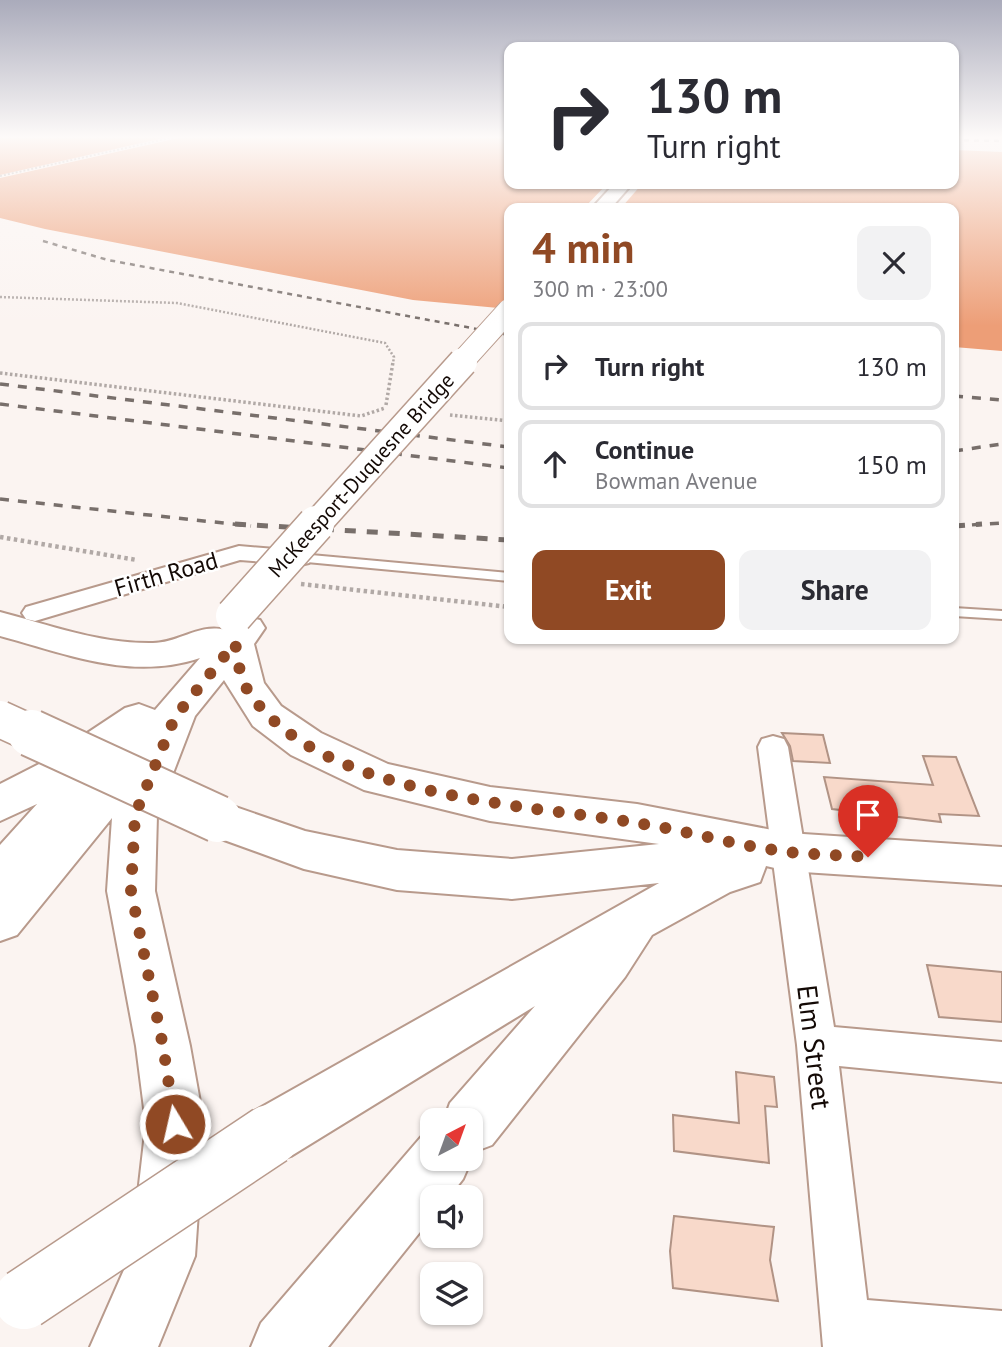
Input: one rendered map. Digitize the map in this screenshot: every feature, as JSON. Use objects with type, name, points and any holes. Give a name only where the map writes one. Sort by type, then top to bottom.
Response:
[{"type":"main road","name":"McKeesport-Duquesne Bridge","points":[[234,630],[504,316]]},
{"type":"main road","name":"McKeesport-Duquesne Bridge","points":[[234,630],[504,333]]},
{"type":"main road","points":[[0,624],[122,654],[156,656],[188,650],[234,630]]},
{"type":"main road","points":[[0,878],[157,717],[234,630]]},
{"type":"main road","points":[[234,630],[245,686],[267,716],[306,744],[379,778],[490,804],[637,822],[788,852],[1002,866]]},
{"type":"main road","points":[[0,804],[157,717]]},
{"type":"main road","points":[[0,920],[157,717]]},
{"type":"main road","points":[[124,1347],[163,1256],[175,1124],[163,1046],[131,891],[135,815],[157,717]]},
{"type":"main road","points":[[0,719],[218,819],[304,850],[397,870],[512,879],[788,852]]},
{"type":"main road","points":[[12,1306],[270,1135],[635,920],[713,878],[788,852]]},
{"type":"main road","points":[[483,1110],[607,961],[635,920]]},
{"type":"main road","points":[[285,1347],[431,1171]]},
{"type":"street","name":"Firth Road","points":[[35,613],[239,552],[300,558]]},
{"type":"street","name":"Elm Street","points":[[773,747],[817,1045],[846,1334]]},
{"type":"street","points":[[817,1045],[1002,1062]]},
{"type":"street","points":[[846,1334],[1002,1335]]},
{"type":"lane","points":[[300,558],[504,577]]},
{"type":"lane","points":[[959,612],[1002,615]]},
{"type":"path","points":[[0,297],[177,303],[385,343],[394,357],[386,408],[361,416],[0,373]]},
{"type":"path","points":[[447,415],[504,421]]},
{"type":"shaded area","points":[[0,200],[1002,200],[1002,351],[959,347],[959,203],[504,203],[504,309],[413,300],[0,218]]},
{"type":"pier","points":[[592,200],[628,200],[625,203],[589,203]]},
{"type":"building","points":[[782,733],[823,735],[830,763],[793,761],[790,746]]},
{"type":"building","points":[[923,756],[956,757],[979,816],[939,814],[941,822],[832,809],[824,777],[933,785]]},
{"type":"building","points":[[927,965],[1002,972],[1002,1022],[939,1017]]},
{"type":"building","points":[[736,1072],[774,1077],[777,1107],[765,1106],[769,1163],[674,1151],[673,1115],[739,1123]]},
{"type":"building","points":[[674,1216],[774,1227],[770,1260],[778,1301],[673,1288],[670,1251]]},
{"type":"railway","points":[[43,241],[108,260],[504,334]]},
{"type":"railway","points":[[0,384],[504,446]]},
{"type":"railway","points":[[959,396],[1002,400]]},
{"type":"railway","points":[[0,404],[504,467]]},
{"type":"railway","points":[[959,450],[1002,444]]},
{"type":"railway","points":[[0,499],[251,526]]},
{"type":"railway","points":[[959,526],[1002,523]]},
{"type":"railway","points":[[235,524],[504,540]]},
{"type":"railway","points":[[959,526],[982,524]]},
{"type":"route","points":[[175,1124],[163,1046],[131,891],[135,815],[175,717],[235,643],[245,686],[267,716],[306,744],[379,778],[490,804],[637,822],[788,852],[868,857]]}]
